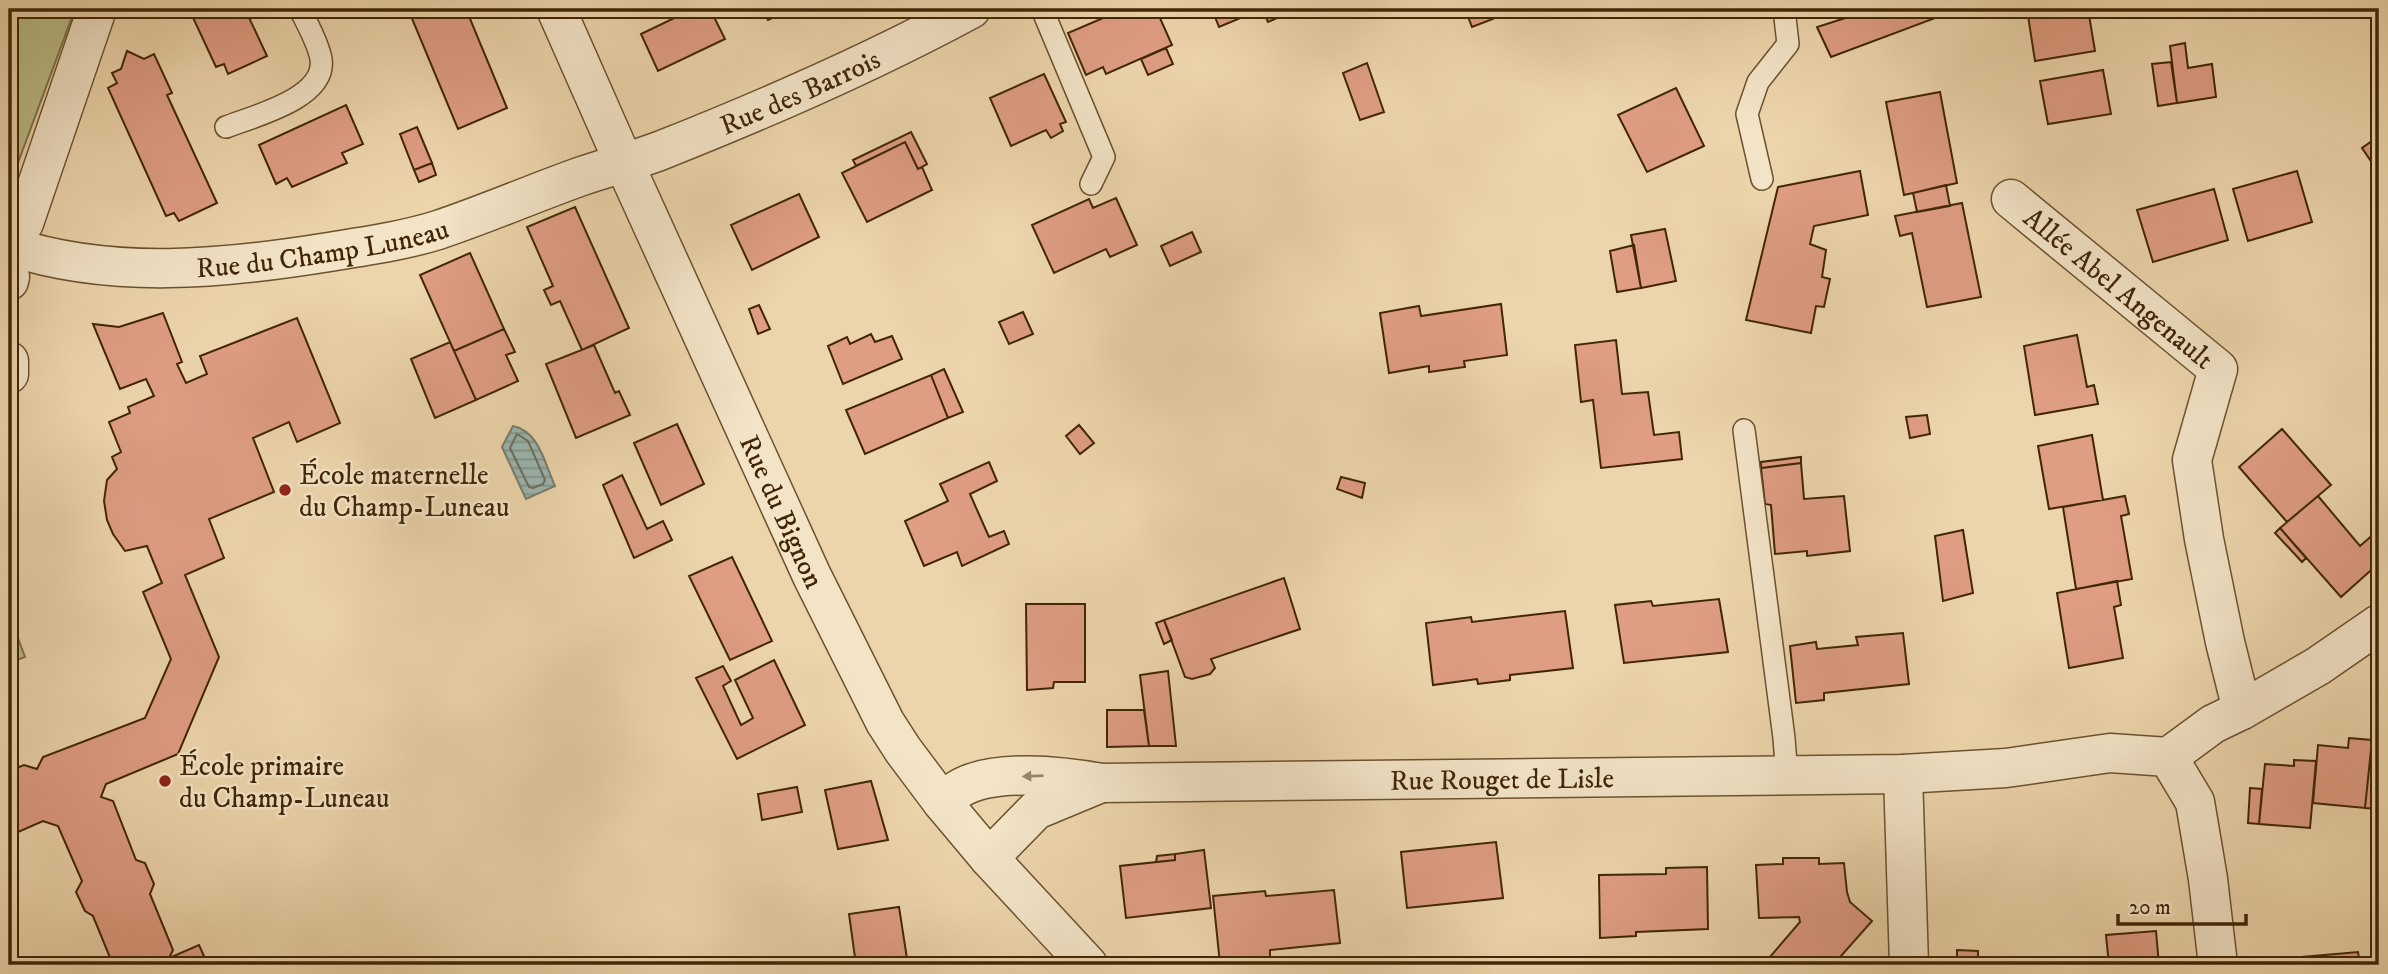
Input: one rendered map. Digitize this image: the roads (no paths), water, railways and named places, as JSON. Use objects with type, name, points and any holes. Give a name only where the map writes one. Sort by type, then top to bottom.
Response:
[{"type":"street","points":[[13,257],[97,9]]},
{"type":"street","name":"Rue du Bignon","points":[[556,9],[812,576],[861,678],[902,750],[942,802],[989,858],[1088,965]]},
{"type":"street","name":"Rue des Barrois","points":[[624,163],[863,65],[971,9]]},
{"type":"street","name":"Rue du Champ Luneau","points":[[13,257],[57,257],[106,265],[170,270],[261,263],[383,243],[436,230],[624,163]]},
{"type":"street","name":"Allée Abel Angenault","points":[[2011,199],[2218,369],[2192,460],[2204,539],[2242,710]]},
{"type":"street","points":[[9,361],[9,374]]},
{"type":"street","points":[[2218,965],[2208,879],[2194,802],[2168,757],[2213,724],[2318,666],[2379,624]]},
{"type":"street","points":[[2318,666],[2379,651]]},
{"type":"street","name":"Rue Rouget de Lisle","points":[[942,802],[959,788],[982,779],[1059,776],[1101,783],[1787,776],[1903,774],[2006,768],[2110,753],[2168,757]]},
{"type":"street","points":[[1903,774],[1909,965]]},
{"type":"street","name":"Rue Rouget de Lisle","points":[[989,858],[1035,810],[1101,783]]},
{"type":"lane","points":[[226,127],[304,95],[316,83],[322,68],[321,56],[300,9]]},
{"type":"lane","points":[[1042,9],[1104,157],[1091,184]]},
{"type":"lane","points":[[1762,179],[1747,114],[1758,82],[1788,44],[1784,9]]},
{"type":"lane","points":[[1744,430],[1787,776]]},
{"type":"water","points":[[513,426],[522,429],[535,441],[555,486],[526,499],[502,447]]},
{"type":"place","name":"École maternelle du Champ-Luneau","points":[[285,490]]},
{"type":"place","name":"École primaire du Champ-Luneau","points":[[165,781]]}]
